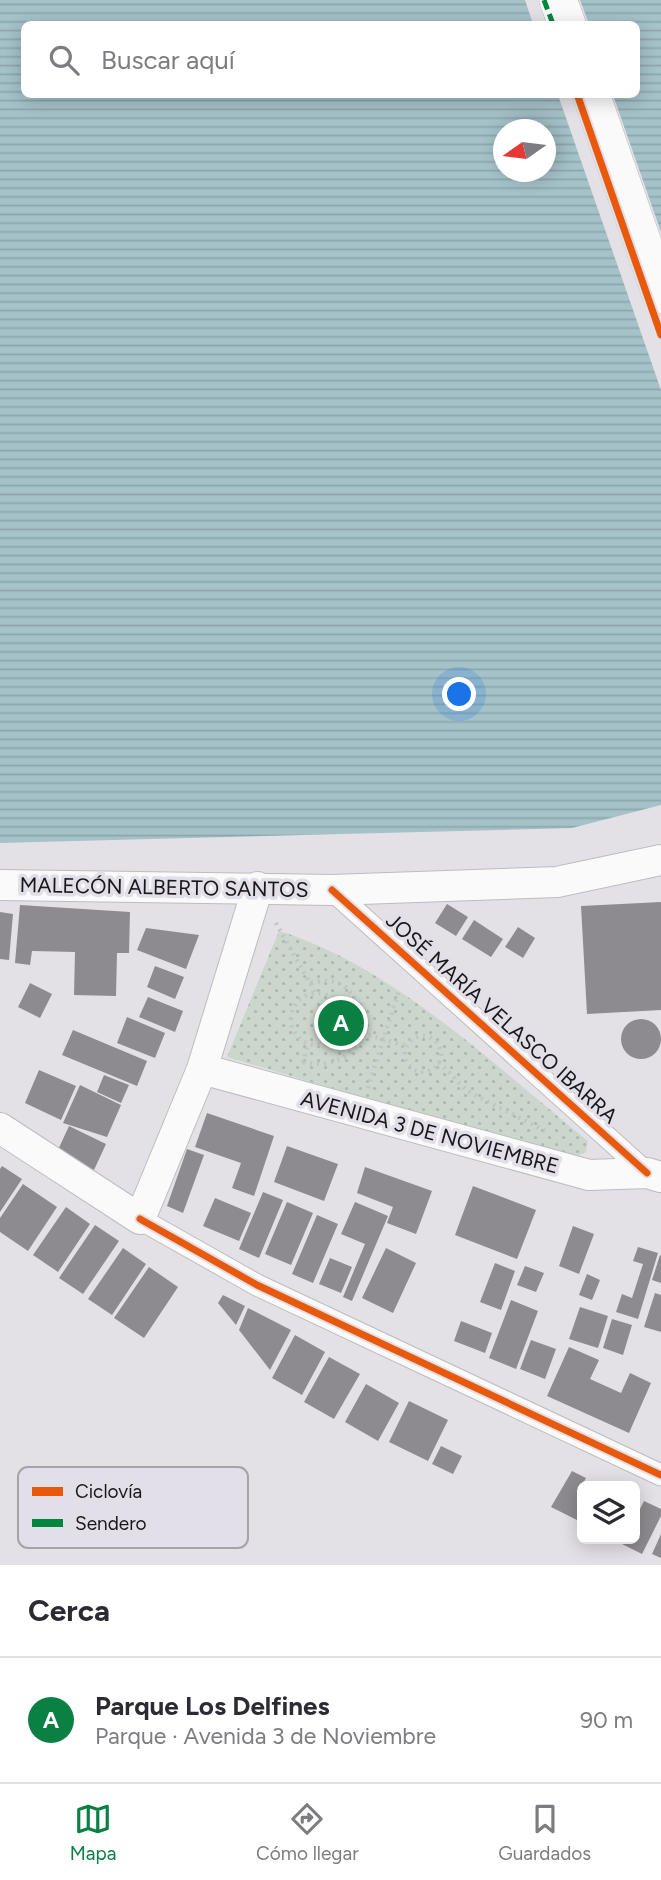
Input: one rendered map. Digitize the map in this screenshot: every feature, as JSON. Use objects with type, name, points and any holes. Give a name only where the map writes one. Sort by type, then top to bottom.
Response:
[{"type":"highway","points":[[558,0],[566,21]]},
{"type":"highway","points":[[592,98],[661,295]]},
{"type":"main road","name":"MALECÓN ALBERTO SANTOS","points":[[0,885],[332,890],[557,882],[661,860]]},
{"type":"main road","points":[[0,1128],[140,1219],[202,1069],[258,887]]},
{"type":"main road","name":"AVENIDA 3 DE NOVIEMBRE","points":[[202,1069],[589,1175],[654,1175]]},
{"type":"street","name":"JOSÉ MARÍA VELASCO IBARRA","points":[[332,890],[654,1175]]},
{"type":"street","points":[[140,1219],[257,1284],[661,1475]]},
{"type":"path","points":[[258,887],[293,958],[315,992],[334,999],[341,1007],[342,1027],[328,1042],[308,1044],[299,1038],[291,1020],[297,1001],[315,992]]},
{"type":"path","points":[[311,983],[323,980],[338,981],[349,990],[358,1012],[358,1032]]},
{"type":"path","points":[[360,1113],[399,990]]},
{"type":"path","points":[[342,1027],[406,1046]]},
{"type":"path","points":[[303,1062],[328,1064],[339,1060],[358,1045],[364,1034]]},
{"type":"path","points":[[416,1037],[430,1038],[440,1048],[439,1062],[428,1071],[415,1070],[405,1060],[406,1046],[416,1037]]},
{"type":"path","points":[[300,1071],[308,1044]]},
{"type":"path","points":[[439,1062],[467,1091],[551,1133]]},
{"type":"shaded area","points":[[279,931],[321,947],[362,968],[442,1021],[588,1141],[586,1152],[578,1156],[458,1126],[227,1057]]},
{"type":"water","points":[[0,0],[661,0],[661,805],[572,828],[0,843]]},
{"type":"pier","points":[[525,0],[580,0],[588,21],[532,21]]},
{"type":"pier","points":[[559,98],[614,98],[661,232],[661,390]]},
{"type":"building","points":[[661,902],[661,1010],[587,1014],[581,906]]},
{"type":"building","points":[[447,904],[468,917],[456,936],[435,923]]},
{"type":"building","points":[[20,905],[130,912],[129,953],[117,953],[116,996],[74,995],[75,952],[32,951],[30,965],[15,963]]},
{"type":"building","points":[[0,912],[13,914],[9,960],[0,959]]},
{"type":"building","points":[[474,920],[503,939],[491,957],[462,939]]},
{"type":"building","points":[[518,927],[535,938],[523,958],[505,947]]},
{"type":"building","points":[[146,928],[199,935],[186,969],[137,950]]},
{"type":"building","points":[[155,966],[184,977],[175,999],[147,987]]},
{"type":"building","points":[[30,983],[52,994],[40,1018],[18,1007]]},
{"type":"building","points":[[148,997],[183,1011],[175,1032],[139,1017]]},
{"type":"building","points":[[127,1017],[165,1033],[155,1058],[117,1043]]},
{"type":"building","points":[[641,1019],[649,1020],[655,1025],[660,1031],[660,1047],[655,1053],[649,1058],[641,1059],[633,1058],[627,1053],[622,1047],[621,1039],[622,1031],[627,1025],[633,1020]]},
{"type":"building","points":[[73,1030],[147,1061],[137,1086],[62,1055]]},
{"type":"building","points":[[39,1070],[76,1086],[61,1120],[25,1103]]},
{"type":"building","points":[[104,1075],[129,1085],[121,1103],[97,1092]]},
{"type":"building","points":[[80,1085],[121,1105],[107,1137],[63,1123]]},
{"type":"building","points":[[207,1113],[274,1136],[254,1196],[232,1188],[241,1163],[195,1147]]},
{"type":"building","points":[[69,1126],[106,1144],[94,1170],[57,1152]]},
{"type":"building","points":[[287,1146],[338,1164],[324,1201],[274,1182]]},
{"type":"building","points":[[187,1149],[204,1155],[183,1213],[167,1206]]},
{"type":"building","points":[[2,1166],[22,1179],[0,1212],[0,1169]]},
{"type":"building","points":[[365,1167],[432,1191],[416,1234],[387,1223],[393,1207],[357,1193]]},
{"type":"building","points":[[23,1184],[57,1207],[28,1251],[0,1232],[0,1218]]},
{"type":"building","points":[[473,1186],[536,1210],[517,1259],[455,1235]]},
{"type":"building","points":[[263,1192],[283,1200],[259,1258],[239,1249]]},
{"type":"building","points":[[215,1198],[251,1213],[239,1241],[203,1226]]},
{"type":"building","points":[[287,1202],[313,1213],[291,1265],[265,1254]]},
{"type":"building","points":[[355,1202],[388,1216],[352,1301],[343,1297],[365,1244],[341,1234]]},
{"type":"building","points":[[66,1207],[90,1224],[58,1272],[33,1255]]},
{"type":"building","points":[[317,1215],[338,1224],[313,1283],[292,1274]]},
{"type":"building","points":[[95,1225],[119,1241],[83,1294],[59,1278]]},
{"type":"building","points":[[573,1226],[594,1234],[579,1274],[559,1266]]},
{"type":"building","points":[[638,1247],[658,1253],[638,1319],[616,1312],[622,1294],[632,1298],[643,1264],[633,1261]]},
{"type":"building","points":[[123,1248],[146,1264],[112,1315],[88,1299]]},
{"type":"building","points":[[386,1248],[416,1263],[393,1313],[362,1298]]},
{"type":"building","points":[[661,1256],[661,1283],[652,1280]]},
{"type":"building","points":[[330,1258],[352,1267],[341,1293],[319,1284]]},
{"type":"building","points":[[495,1263],[515,1271],[501,1310],[480,1302]]},
{"type":"building","points":[[525,1266],[544,1273],[536,1292],[517,1285]]},
{"type":"building","points":[[149,1267],[178,1287],[144,1338],[114,1318]]},
{"type":"building","points":[[587,1274],[600,1280],[592,1300],[579,1295]]},
{"type":"building","points":[[655,1293],[661,1295],[661,1332],[644,1327]]},
{"type":"building","points":[[223,1295],[245,1306],[236,1325],[218,1303]]},
{"type":"building","points":[[511,1300],[538,1311],[516,1369],[489,1358]]},
{"type":"building","points":[[580,1307],[608,1316],[598,1348],[569,1339]]},
{"type":"building","points":[[248,1308],[291,1330],[270,1370],[239,1330]]},
{"type":"building","points":[[612,1319],[632,1325],[623,1355],[603,1348]]},
{"type":"building","points":[[461,1321],[492,1333],[485,1353],[454,1341]]},
{"type":"building","points":[[295,1335],[325,1352],[302,1395],[272,1378]]},
{"type":"building","points":[[531,1340],[556,1349],[545,1379],[520,1369]]},
{"type":"building","points":[[569,1347],[599,1360],[590,1379],[621,1393],[630,1373],[651,1383],[629,1433],[547,1396]]},
{"type":"building","points":[[329,1357],[360,1374],[334,1419],[304,1402]]},
{"type":"building","points":[[366,1384],[399,1403],[378,1441],[345,1422]]},
{"type":"building","points":[[409,1401],[448,1420],[428,1461],[389,1442]]},
{"type":"building","points":[[441,1446],[462,1456],[453,1474],[432,1464]]},
{"type":"building","points":[[572,1471],[586,1478],[584,1481],[577,1481],[577,1520],[551,1507]]},
{"type":"building","points":[[644,1501],[661,1509],[661,1516],[642,1554],[622,1544],[640,1544],[640,1509]]},
{"type":"building","points":[[661,1534],[661,1558],[652,1554]]},
{"type":"marked path","points":[[544,0],[552,21]]},
{"type":"cycle path","points":[[578,98],[661,335]]},
{"type":"cycle path","points":[[332,890],[647,1173]]},
{"type":"cycle path","points":[[140,1219],[257,1285],[661,1475]]},
{"type":"place","name":"Parque Los Delfines","points":[[341,1023]]}]
